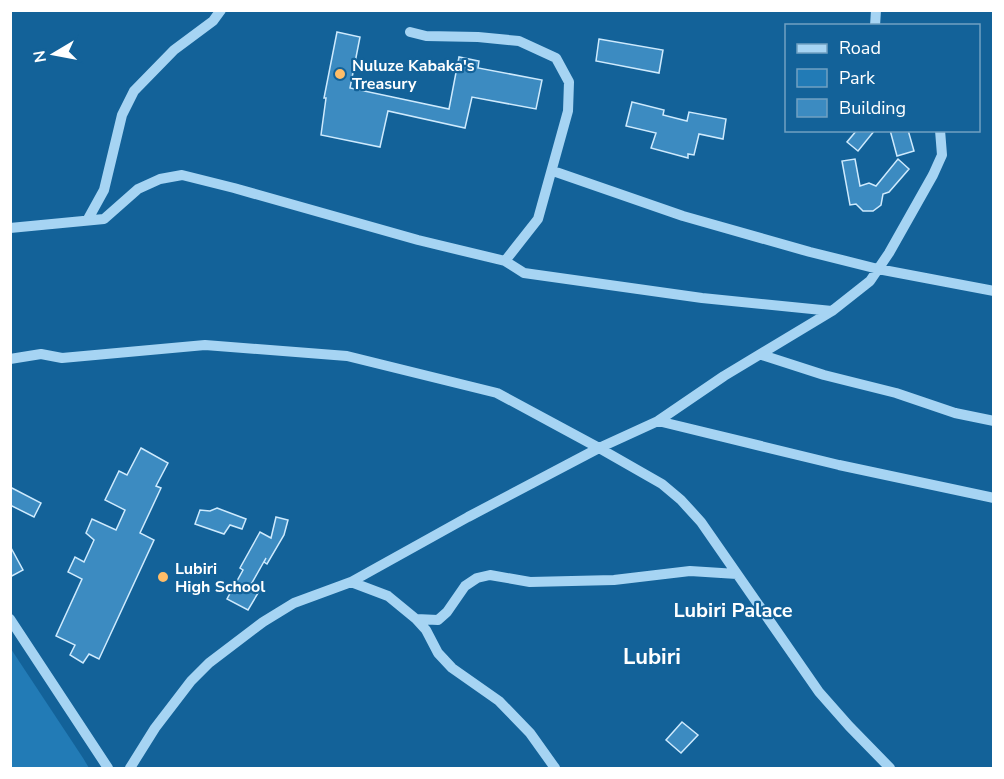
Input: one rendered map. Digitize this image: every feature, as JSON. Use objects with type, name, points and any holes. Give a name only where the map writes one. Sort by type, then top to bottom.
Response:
[{"type":"lane","points":[[88,219],[104,190],[122,115],[134,91],[174,50],[213,21],[221,10]]},
{"type":"lane","points":[[410,32],[426,36],[519,41],[556,58],[569,82],[568,111],[538,219],[505,261]]},
{"type":"lane","points":[[130,768],[155,728],[191,681],[209,663],[263,622],[294,603],[351,582],[599,448],[658,421],[724,376],[832,311],[870,281],[878,269],[933,175],[942,155],[940,132]]},
{"type":"lane","points":[[553,171],[683,216],[810,252],[878,269],[993,291]]},
{"type":"lane","points":[[10,228],[104,219],[138,189],[160,179],[182,176],[234,188],[418,240],[505,261],[524,273],[702,298],[832,311]]},
{"type":"lane","points":[[10,358],[41,354],[62,358],[205,345],[348,356],[497,393],[662,484],[681,500],[701,522],[819,692],[890,768]]},
{"type":"lane","points":[[762,355],[824,375],[896,393],[955,413],[993,421]]},
{"type":"lane","points":[[658,421],[839,465],[993,498]]},
{"type":"lane","points":[[416,619],[438,620],[447,612],[465,586],[477,578],[490,575],[530,582],[614,580],[690,571],[737,574]]},
{"type":"lane","points":[[351,582],[388,596],[416,619],[426,630],[438,653],[452,668],[499,701],[530,733],[555,768]]},
{"type":"lane","points":[[10,619],[108,768]]},
{"type":"green space","points":[[11,649],[83,758],[89,768],[11,768]]},
{"type":"building","points":[[337,32],[360,37],[350,88],[449,109],[459,57],[479,61],[478,68],[542,80],[536,109],[472,97],[465,128],[388,111],[380,147],[321,135],[326,98],[324,98]]},
{"type":"building","points":[[599,39],[663,50],[659,73],[596,61]]},
{"type":"building","points":[[632,102],[664,110],[663,115],[687,121],[689,112],[726,119],[723,139],[699,134],[694,155],[688,154],[688,158],[651,148],[656,133],[626,126]]},
{"type":"building","points":[[855,132],[873,132],[858,151],[847,142]]},
{"type":"building","points":[[891,132],[909,132],[914,151],[897,156]]},
{"type":"building","points":[[855,159],[860,186],[869,183],[876,186],[898,159],[909,169],[889,192],[883,194],[881,205],[873,211],[863,211],[856,204],[850,205],[842,161]]},
{"type":"building","points":[[141,448],[168,463],[156,486],[161,488],[140,533],[154,540],[99,659],[89,654],[83,663],[70,655],[75,645],[56,636],[82,579],[68,572],[75,557],[84,562],[94,540],[86,533],[92,519],[116,530],[125,510],[105,500],[119,471],[127,475]]},
{"type":"building","points":[[10,487],[41,503],[34,517],[10,505]]},
{"type":"building","points":[[217,508],[246,519],[242,529],[230,525],[224,534],[195,524],[200,510],[210,511]]},
{"type":"building","points":[[276,517],[288,520],[284,535],[267,564],[264,562],[266,558],[249,588],[258,593],[248,610],[227,599],[243,570],[240,568],[260,532],[271,538]]},
{"type":"building","points":[[10,546],[23,570],[10,577]]},
{"type":"building","points":[[682,722],[698,735],[681,753],[666,740]]},
{"type":"place","name":"Nuluze Kabaka's Treasury","points":[[340,74]]},
{"type":"place","name":"Lubiri High School","points":[[163,577]]},
{"type":"district","name":"Lubiri Palace","points":[[733,610]]},
{"type":"district","name":"Lubiri","points":[[652,656]]}]
